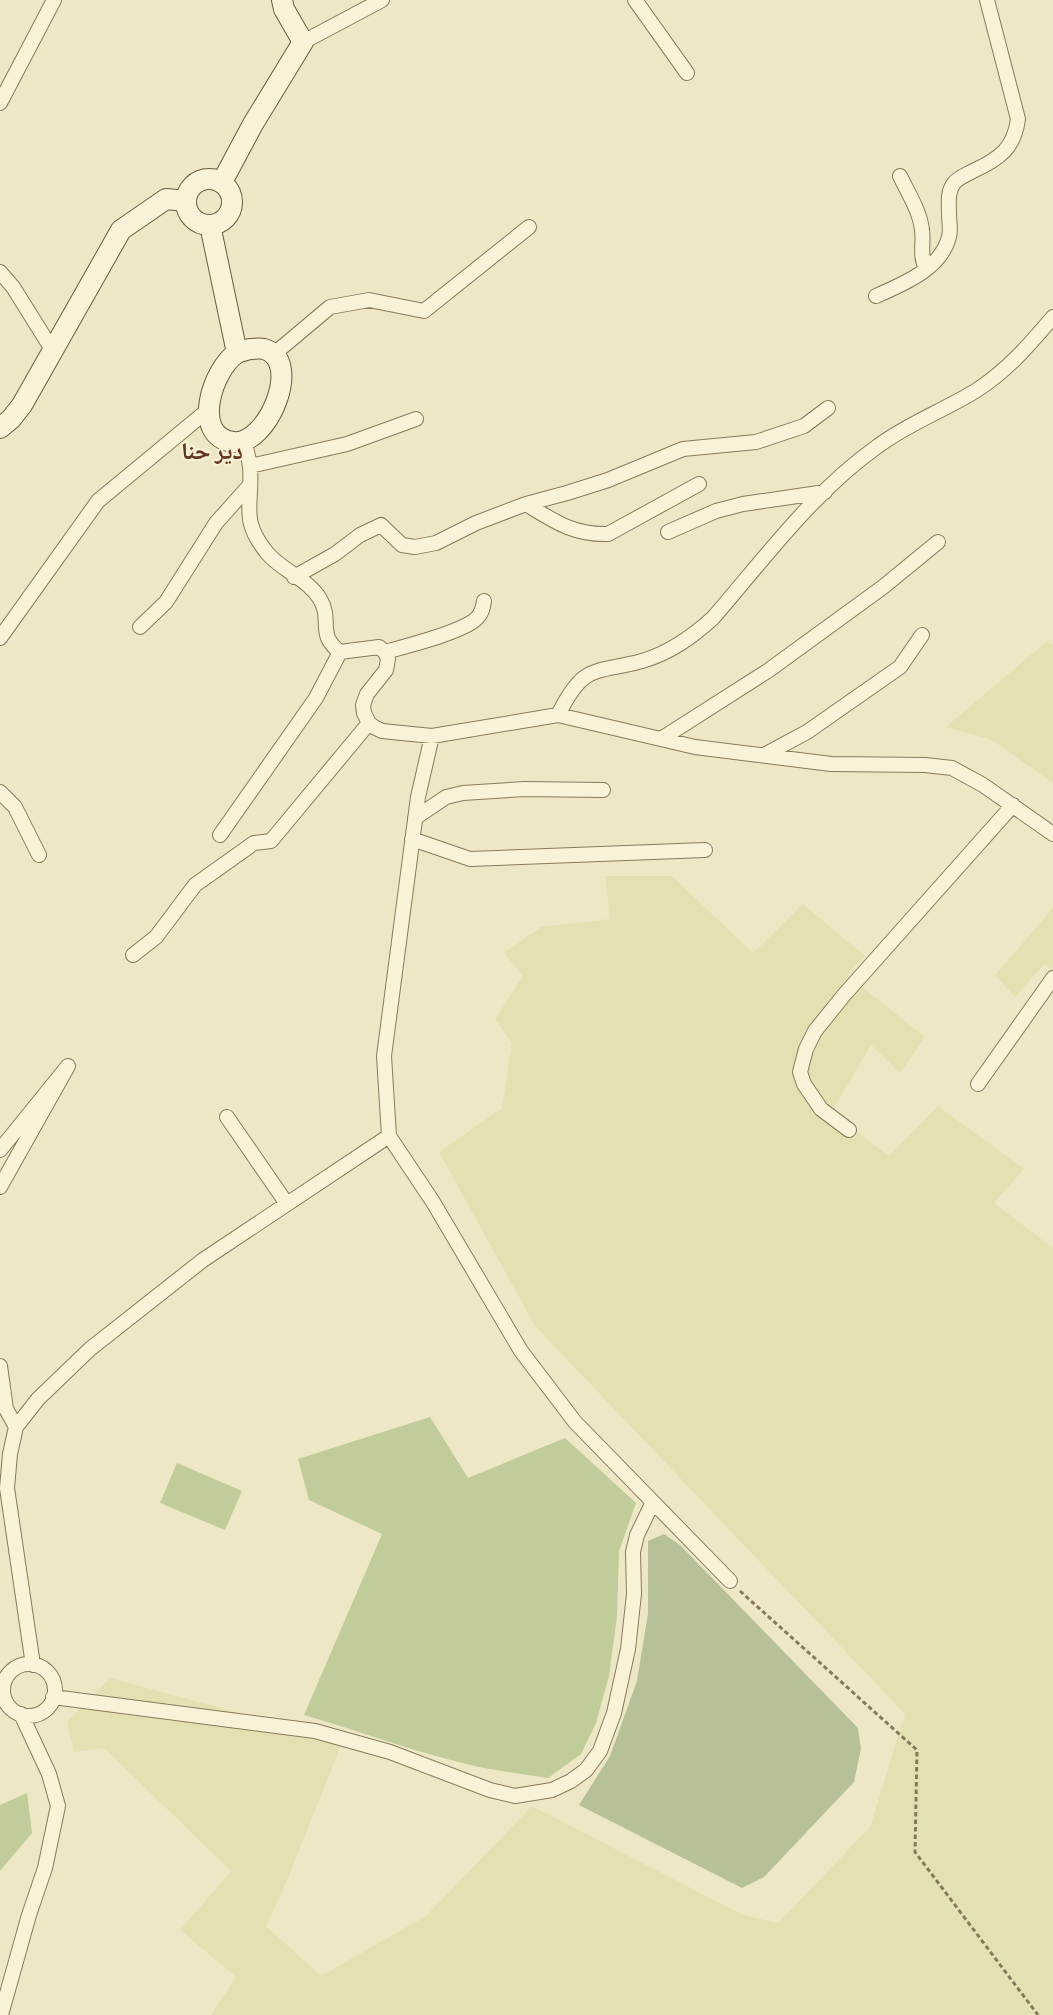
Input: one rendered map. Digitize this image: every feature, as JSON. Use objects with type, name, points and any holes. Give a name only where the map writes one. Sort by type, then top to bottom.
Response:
[{"type":"street","points":[[0,103],[54,0]]},
{"type":"street","points":[[282,0],[284,9],[303,42]]},
{"type":"street","points":[[222,182],[253,124],[303,42],[382,0]]},
{"type":"street","points":[[635,0],[687,73]]},
{"type":"street","points":[[876,296],[906,283],[926,268],[945,247],[950,235],[949,197],[954,182],[997,159],[1016,136],[1018,119],[987,0]]},
{"type":"street","points":[[900,176],[917,210],[922,229],[922,255],[926,268]]},
{"type":"street","points":[[214,178],[222,182],[232,195],[230,212],[225,219],[210,225],[197,221],[191,216],[186,201],[192,186],[198,181],[214,178]]},
{"type":"street","points":[[0,428],[22,405],[121,230],[166,200],[186,201]]},
{"type":"street","points":[[210,225],[237,353]]},
{"type":"street","points":[[274,354],[330,307],[369,300],[424,311],[529,228]]},
{"type":"street","points":[[0,272],[13,287],[53,351]]},
{"type":"street","points":[[558,715],[570,691],[592,672],[642,661],[662,653],[699,631],[713,618],[805,512],[847,470],[904,428],[977,390],[1005,369],[1028,347],[1053,317]]},
{"type":"street","points":[[250,349],[264,349],[274,354],[280,362],[281,375],[278,395],[270,416],[258,431],[244,440],[234,442],[221,438],[212,429],[208,410],[210,398],[225,365],[237,353],[250,349]]},
{"type":"street","points":[[294,577],[335,554],[360,535],[381,525],[402,545],[415,548],[436,543],[476,523],[526,504],[608,480],[683,449],[756,442],[804,426],[828,408]]},
{"type":"street","points":[[0,638],[98,501],[208,410]]},
{"type":"street","points":[[250,466],[347,444],[416,419]]},
{"type":"street","points":[[244,440],[250,466],[248,511],[254,534],[270,555],[294,577],[314,589],[327,615],[326,637],[330,645],[340,652],[379,647],[385,652],[388,659],[386,670],[367,694],[363,705],[364,713],[374,728],[382,731],[432,735],[558,715],[695,747],[831,764],[925,765],[951,768],[983,785],[1053,834]]},
{"type":"street","points":[[526,504],[556,523],[578,532],[608,534],[699,484]]},
{"type":"street","points":[[140,627],[166,602],[216,523],[249,486]]},
{"type":"street","points":[[668,532],[716,511],[743,504],[825,492]]},
{"type":"street","points":[[661,739],[769,670],[883,587],[938,542]]},
{"type":"street","points":[[385,652],[453,631],[476,620],[483,610],[484,601]]},
{"type":"street","points":[[764,755],[807,732],[900,667],[922,635]]},
{"type":"street","points":[[220,835],[316,698],[340,652]]},
{"type":"street","points":[[133,956],[156,937],[195,885],[254,843],[272,841],[369,723]]},
{"type":"street","points":[[432,735],[417,797],[384,1056],[389,1136],[433,1202],[521,1351],[575,1422],[730,1581]]},
{"type":"street","points":[[415,818],[447,797],[463,793],[524,789],[603,790]]},
{"type":"street","points":[[0,792],[15,807],[39,855]]},
{"type":"street","points":[[849,1130],[821,1109],[804,1084],[800,1072],[806,1049],[815,1031],[844,995],[1013,806]]},
{"type":"street","points":[[412,839],[470,859],[705,850]]},
{"type":"street","points":[[978,1084],[1053,978]]},
{"type":"street","points":[[0,1150],[68,1066],[0,1187]]},
{"type":"street","points":[[227,1117],[287,1204]]},
{"type":"street","points":[[33,1665],[7,1488],[10,1454],[16,1427],[38,1399],[90,1349],[203,1260],[389,1136]]},
{"type":"street","points":[[0,1366],[6,1409],[16,1427]]},
{"type":"street","points":[[53,1697],[315,1731],[390,1752],[490,1790],[516,1796],[552,1790],[571,1781],[586,1770],[600,1751],[614,1713],[628,1649],[634,1594],[633,1552],[637,1535],[653,1502]]},
{"type":"street","points":[[33,1665],[48,1673],[54,1689],[53,1697],[43,1711],[36,1715],[21,1714],[12,1710],[6,1703],[3,1695],[3,1679],[16,1667],[33,1665]]},
{"type":"street","points":[[1,2015],[29,1915],[45,1868],[58,1806],[49,1774],[21,1714]]},
{"type":"path","points":[[730,1581],[917,1750],[915,1852],[1038,2015]]},
{"type":"shaded area","points":[[1047,641],[1053,645],[1053,783],[992,740],[946,727]]},
{"type":"shaded area","points":[[605,876],[672,876],[753,953],[803,904],[865,956],[847,975],[925,1037],[900,1073],[871,1045],[831,1113],[889,1156],[938,1106],[1024,1169],[994,1203],[1053,1248],[1053,2015],[211,2015],[236,1977],[180,1930],[231,1871],[104,1748],[74,1752],[67,1722],[110,1678],[343,1741],[266,1926],[321,1976],[426,1916],[532,1806],[743,1915],[778,1923],[870,1827],[905,1714],[535,1326],[439,1152],[502,1108],[512,1043],[495,1019],[523,976],[504,953],[541,927],[610,919]]},
{"type":"shaded area","points":[[1053,908],[1053,970],[1044,964],[1015,997],[995,975]]},
{"type":"green space","points":[[430,1417],[468,1478],[565,1438],[636,1503],[619,1551],[617,1616],[609,1676],[596,1723],[581,1754],[548,1778],[450,1760],[304,1715],[382,1534],[309,1500],[298,1459]]},
{"type":"green space","points":[[177,1463],[242,1491],[225,1530],[160,1503]]},
{"type":"green space","points":[[664,1534],[680,1545],[858,1728],[861,1749],[854,1782],[764,1877],[742,1888],[579,1805],[610,1756],[637,1681],[648,1613],[648,1541]]},
{"type":"green space","points":[[27,1793],[32,1833],[0,1871],[0,1805]]},
{"type":"district","name":"دير حنا","points":[[212,451]]}]
